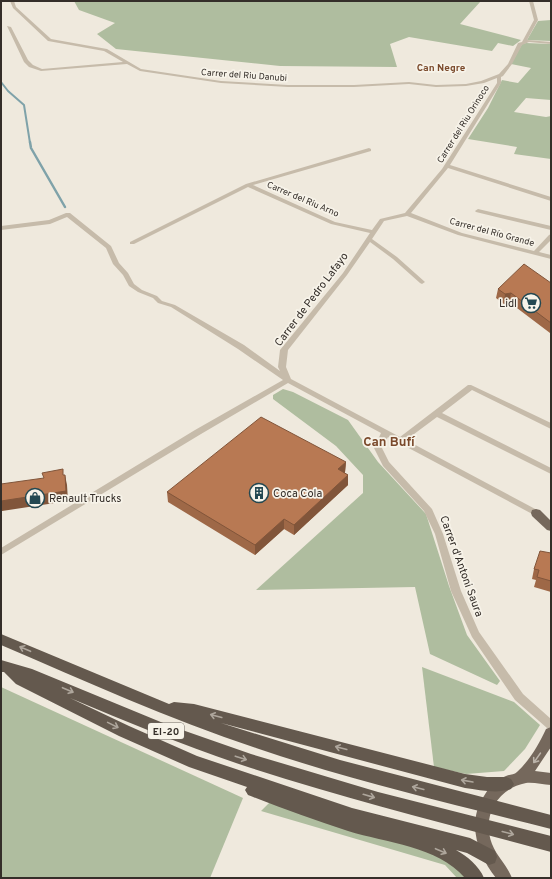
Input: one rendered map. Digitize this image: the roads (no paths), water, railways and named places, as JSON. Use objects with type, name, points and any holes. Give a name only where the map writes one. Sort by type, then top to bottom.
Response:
[{"type":"highway","name":"EI-20","points":[[1,639],[158,707],[273,747],[336,766],[551,822]]},
{"type":"highway","name":"EI-20","points":[[3,667],[27,674],[208,747],[267,766],[402,805],[551,844]]},
{"type":"highway","points":[[3,667],[21,680],[124,731],[194,762],[352,815],[470,846],[489,857]]},
{"type":"highway","points":[[158,707],[194,710],[465,781],[487,784],[512,781]]},
{"type":"highway","points":[[194,762],[207,771],[277,800],[363,828],[443,851],[459,861],[476,878]]},
{"type":"main road","points":[[536,513],[551,520]]},
{"type":"main road","points":[[536,513],[551,527]]},
{"type":"main road","points":[[505,878],[489,857],[482,840],[482,814],[485,806],[494,793],[528,770],[541,753],[551,733]]},
{"type":"main road","points":[[512,781],[538,777],[551,779]]},
{"type":"street","name":"Carrer del Riu Danubi","points":[[12,1],[14,7],[50,40],[105,50],[140,70],[203,80],[288,86],[409,84],[452,86],[482,82],[498,77]]},
{"type":"street","name":"Carrer del Riu Orinoco","points":[[407,214],[447,166],[499,83],[498,77],[504,73],[520,44],[524,42],[536,20],[531,1]]},
{"type":"street","points":[[9,27],[26,61],[31,66],[41,70],[128,63]]},
{"type":"street","points":[[524,42],[551,43]]},
{"type":"street","name":"Carrer del Riu Arno","points":[[132,243],[248,185],[369,150]]},
{"type":"street","points":[[447,166],[548,199],[551,193]]},
{"type":"street","name":"Carrer del Riu Arno","points":[[248,185],[333,223],[374,232]]},
{"type":"street","points":[[478,211],[551,228]]},
{"type":"street","points":[[1,228],[50,222],[68,214],[109,247],[116,264],[126,274],[131,285],[140,291],[155,297],[160,302],[173,306],[241,347],[288,380],[536,513]]},
{"type":"street","name":"Carrer de Pedro Lafayo","points":[[288,380],[282,367],[284,350],[345,274],[382,220],[407,214]]},
{"type":"street","name":"Carrer del Río Grande","points":[[407,214],[460,234],[551,257]]},
{"type":"street","points":[[535,252],[551,236]]},
{"type":"street","points":[[369,239],[422,282]]},
{"type":"street","points":[[1,552],[198,432],[288,380]]},
{"type":"street","points":[[401,440],[471,387],[551,426]]},
{"type":"street","points":[[437,414],[551,471]]},
{"type":"street","name":"Carrer d'Antoni Saura","points":[[386,432],[378,448],[386,464],[428,509],[439,534],[456,591],[475,634],[519,697],[551,725]]},
{"type":"waterway","points":[[1,82],[8,91],[24,105],[30,143]]},
{"type":"waterway","points":[[30,142],[31,148],[65,207]]},
{"type":"place","name":"Lidl","points":[[531,303]]},
{"type":"place","name":"Coca Cola","points":[[259,493]]},
{"type":"place","name":"Renault Trucks","points":[[35,498]]},
{"type":"district","name":"Can Negre","points":[[441,67]]},
{"type":"district","name":"Can Bufí","points":[[389,441]]}]
